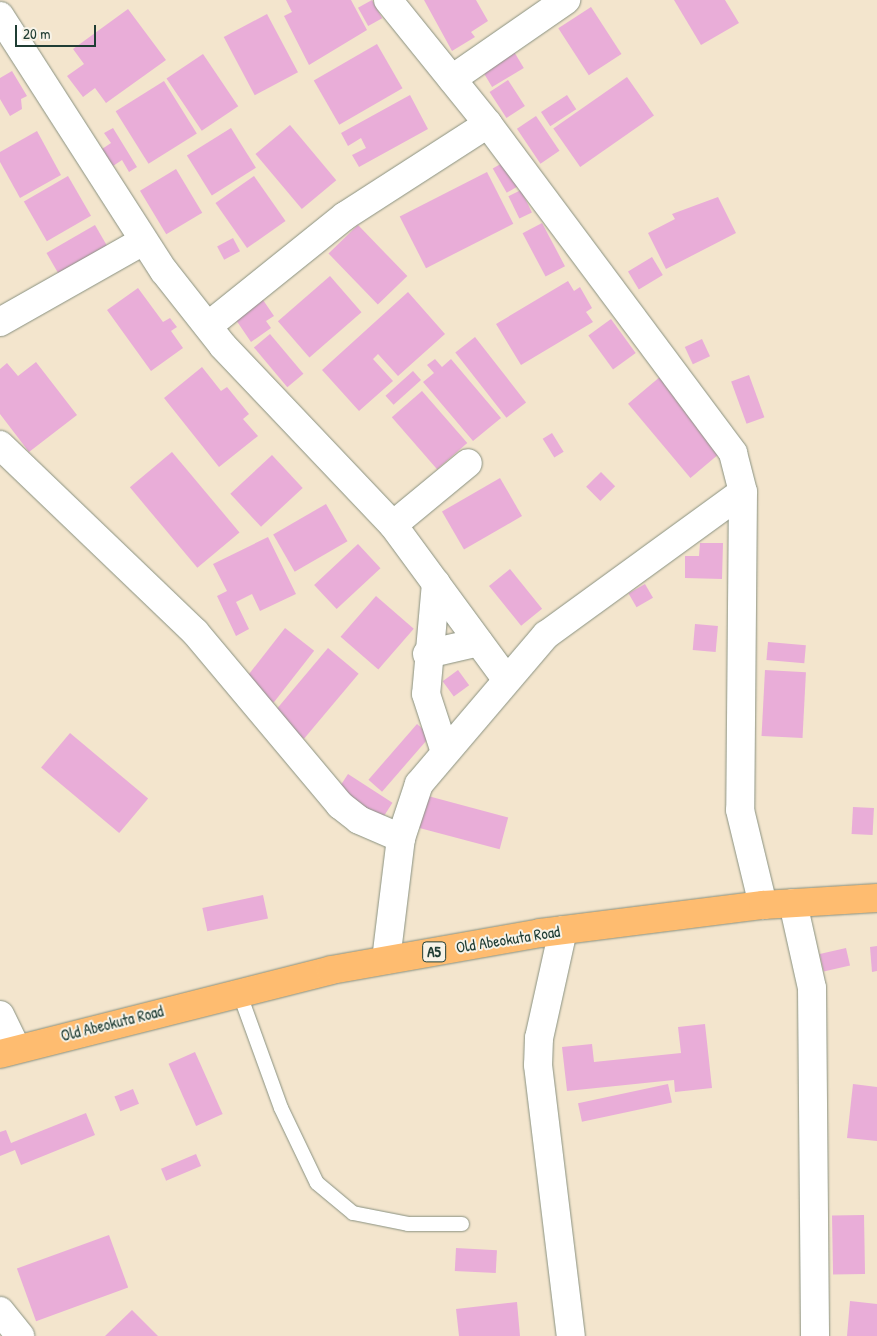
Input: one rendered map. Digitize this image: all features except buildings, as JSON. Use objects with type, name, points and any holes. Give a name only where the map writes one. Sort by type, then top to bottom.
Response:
[{"type":"highway","name":"Old Abeokuta Road","points":[[8,1051],[239,992],[386,960],[563,930],[763,905],[877,898]]},
{"type":"street","points":[[388,0],[488,124],[708,414],[733,453],[743,492],[740,810],[763,905]]},
{"type":"street","points":[[452,79],[566,0]]},
{"type":"street","points":[[0,16],[143,240],[208,326],[393,525],[507,680]]},
{"type":"street","points":[[208,326],[345,216],[488,124]]},
{"type":"street","points":[[0,322],[143,240]]},
{"type":"street","points":[[0,445],[195,632],[340,804],[358,820],[401,838]]},
{"type":"street","points":[[393,525],[468,463]]},
{"type":"street","points":[[386,960],[401,838],[420,784],[445,752],[546,635],[743,492]]},
{"type":"street","points":[[436,583],[427,654],[426,694],[445,752]]},
{"type":"street","points":[[427,654],[479,642]]},
{"type":"street","points":[[793,903],[813,996],[815,1336]]},
{"type":"street","points":[[563,930],[539,1038],[538,1065],[571,1336]]},
{"type":"street","points":[[0,1015],[8,1051]]},
{"type":"street","points":[[0,1311],[20,1336]]},
{"type":"lane","points":[[239,992],[281,1108],[317,1183],[353,1213],[408,1224],[462,1224]]}]
